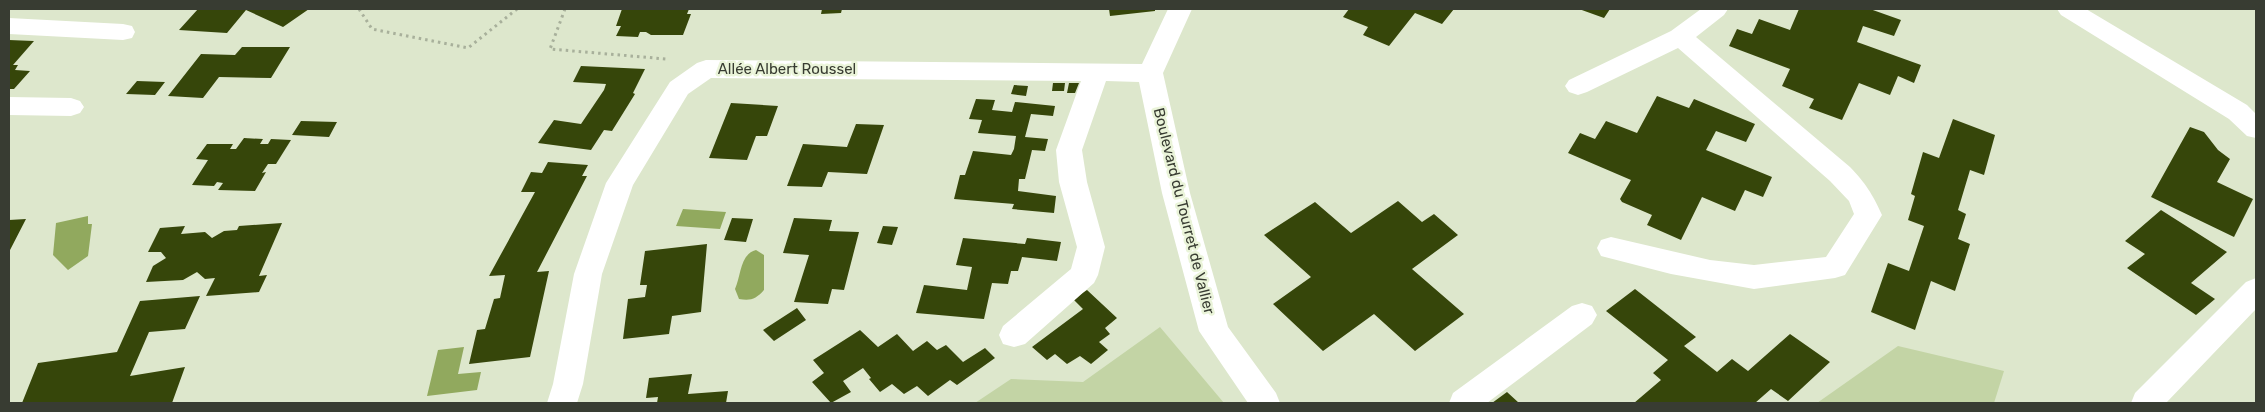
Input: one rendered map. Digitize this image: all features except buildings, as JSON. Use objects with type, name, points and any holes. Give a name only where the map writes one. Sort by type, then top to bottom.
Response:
[{"type":"street","points":[[1150,73],[1180,9]]},
{"type":"street","points":[[1578,86],[1680,37],[1716,9]]},
{"type":"street","points":[[2069,9],[2238,112],[2256,129]]},
{"type":"street","points":[[9,26],[123,32]]},
{"type":"street","points":[[1611,248],[1694,268],[1754,276],[1835,268],[1868,215],[1860,196],[1840,174],[1680,37]]},
{"type":"street","name":"Allée Albert Roussel","points":[[562,403],[568,384],[588,274],[620,183],[679,88],[706,68],[1150,73]]},
{"type":"street","points":[[1014,335],[1084,274],[1091,247],[1073,182],[1069,150],[1097,72]]},
{"type":"street","name":"Boulevard du Tourret de Vallier","points":[[1150,73],[1176,193],[1214,331],[1265,403]]},
{"type":"street","points":[[9,106],[71,107]]},
{"type":"street","points":[[2146,403],[2256,290]]},
{"type":"street","points":[[1464,403],[1582,315]]},
{"type":"path","points":[[359,9],[372,29],[468,48],[517,9]]},
{"type":"path","points":[[565,9],[550,49],[673,60]]},
{"type":"shaded area","points":[[683,209],[726,212],[720,229],[676,226]]},
{"type":"shaded area","points":[[88,216],[88,224],[92,224],[88,256],[68,270],[53,255],[56,223]]},
{"type":"shaded area","points":[[756,250],[764,255],[764,290],[753,299],[739,299],[735,289],[742,266],[747,256]]},
{"type":"shaded area","points":[[1160,327],[1224,403],[975,403],[1011,379],[1083,382]]},
{"type":"shaded area","points":[[1898,346],[2004,371],[1994,403],[1817,403]]},
{"type":"shaded area","points":[[464,347],[458,374],[481,372],[477,390],[427,396],[438,350]]}]
